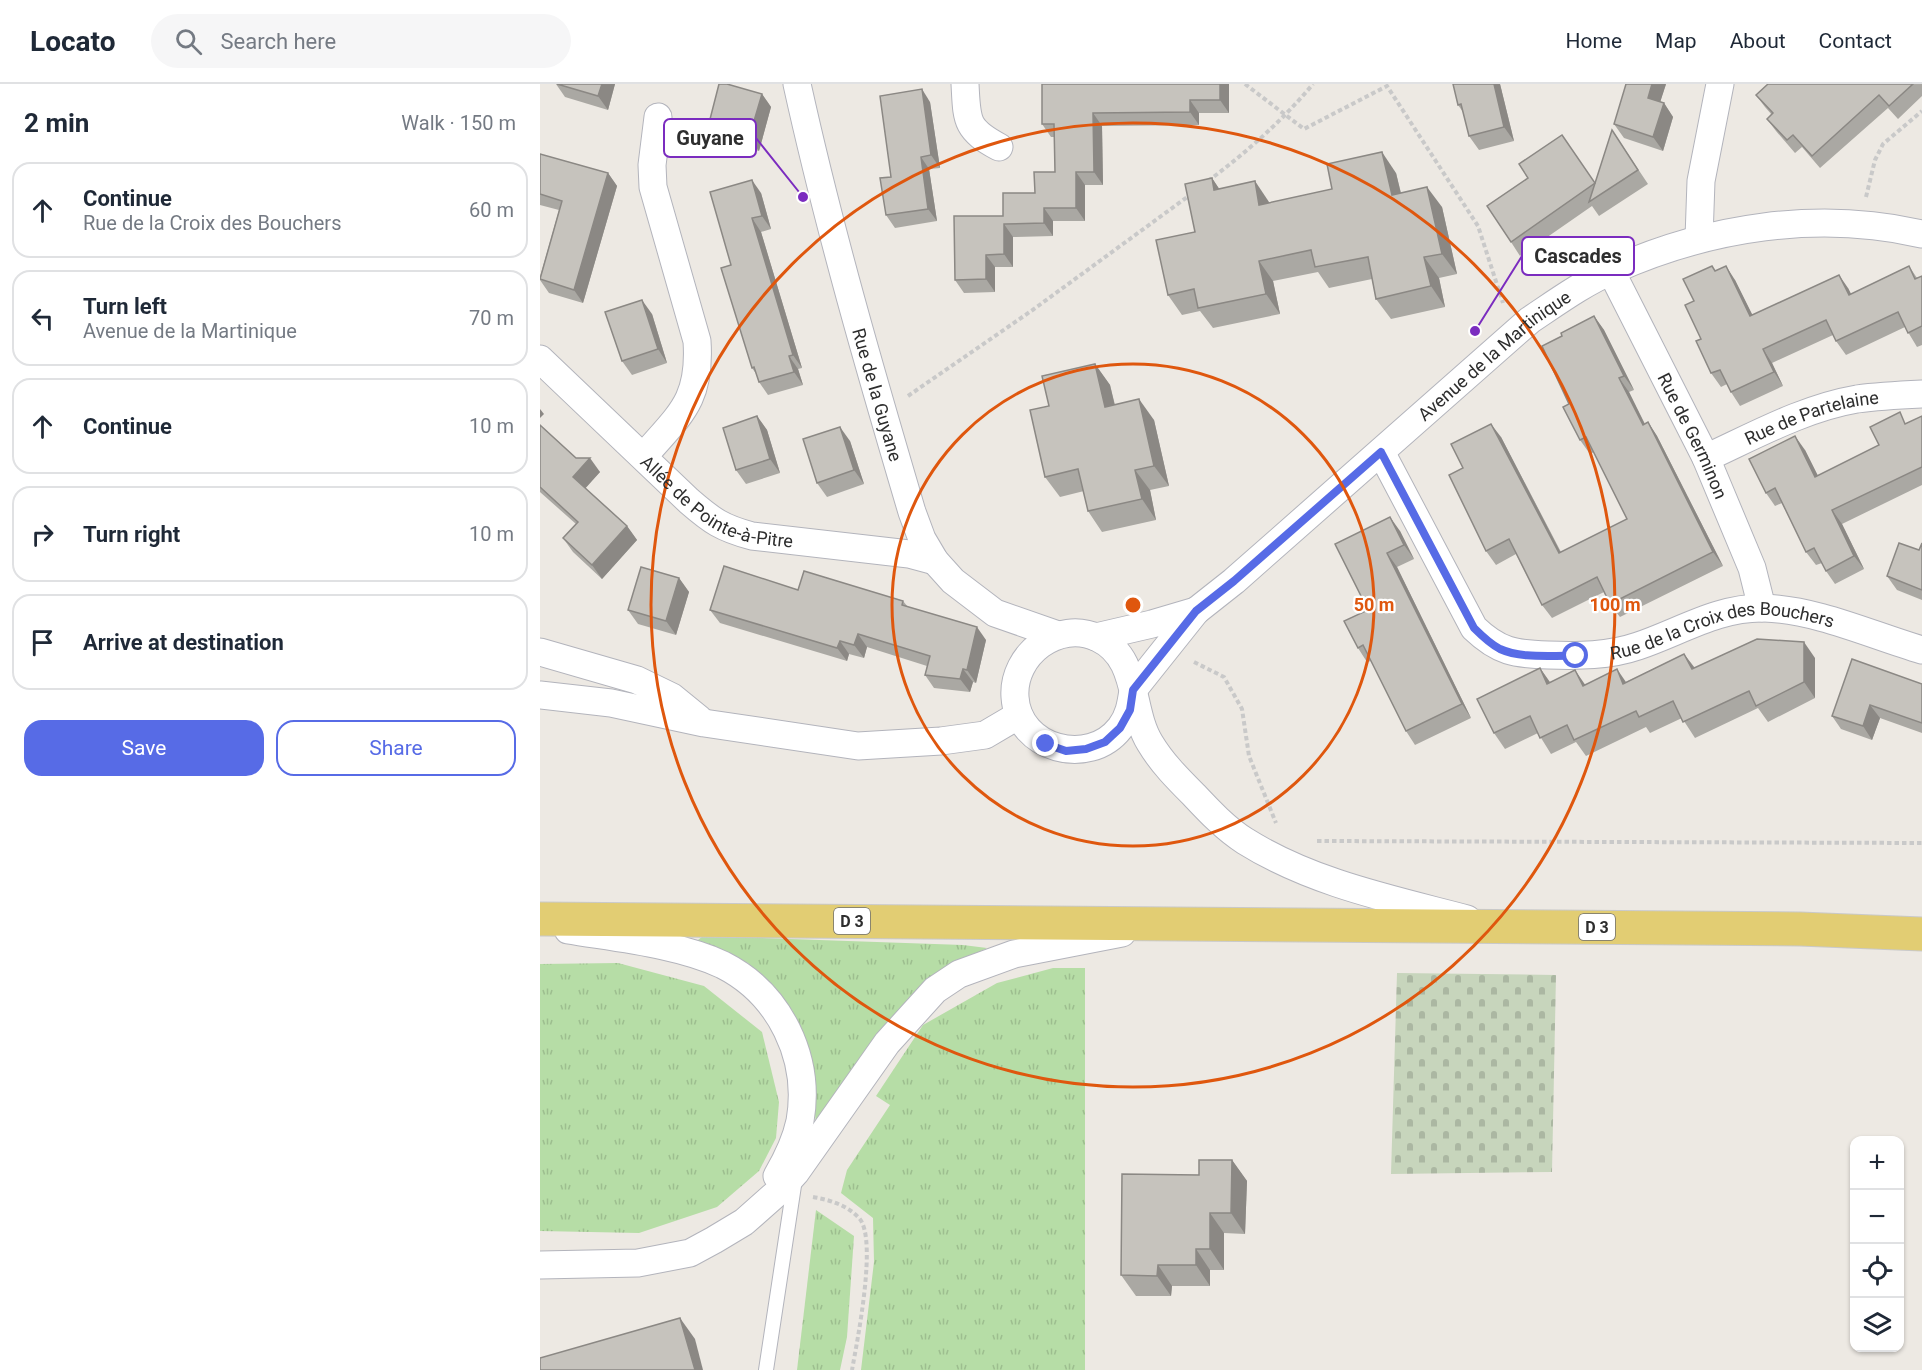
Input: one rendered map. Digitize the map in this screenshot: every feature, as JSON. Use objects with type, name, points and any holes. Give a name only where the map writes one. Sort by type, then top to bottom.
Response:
[{"type":"main road","name":"D 3","points":[[540,919],[1800,929],[1922,934]]},
{"type":"main road","name":"D 3","points":[[1800,929],[1922,925]]},
{"type":"street","name":"Rue de la Guyane","points":[[797,84],[850,303],[922,539],[935,561],[953,582],[995,613],[1058,634]]},
{"type":"street","points":[[965,84],[966,116],[973,128],[984,139],[999,147]]},
{"type":"street","points":[[1699,238],[1701,181],[1720,84]]},
{"type":"street","points":[[644,456],[681,413],[693,392],[699,366],[697,341],[653,187],[652,165],[658,117]]},
{"type":"street","name":"Avenue de la Martinique","points":[[1133,690],[1196,611],[1234,581],[1514,333],[1566,295],[1611,270],[1660,251],[1699,238],[1750,228],[1792,225],[1860,225],[1922,234]]},
{"type":"street","name":"Rue de Germinon","points":[[1611,270],[1706,458],[1752,568],[1762,608]]},
{"type":"street","name":"Allée de Pointe-à-Pitre","points":[[540,359],[689,501],[711,520],[726,529],[752,536],[909,554],[935,561]]},
{"type":"street","name":"Rue de Partelaine","points":[[1706,458],[1776,426],[1818,410],[1856,400],[1922,394]]},
{"type":"street","name":"Rue de la Croix des Bouchers","points":[[1381,452],[1474,628],[1486,640],[1501,649],[1520,654],[1543,655],[1576,656],[1607,653],[1638,646],[1696,622],[1726,613],[1762,608],[1812,615],[1922,650]]},
{"type":"street","name":"Avenue de la Martinique","points":[[1096,637],[1196,611]]},
{"type":"street","points":[[1133,690],[1130,710],[1120,728],[1105,742],[1086,749],[1066,751],[1046,744],[1030,732],[1019,715],[1015,699],[1015,683],[1019,668],[1028,654],[1058,634],[1077,633],[1096,637],[1111,646],[1123,658],[1130,673],[1140,720],[1149,742],[1167,767],[1206,807],[1243,840],[1280,860],[1350,888],[1493,926]]},
{"type":"street","points":[[540,652],[637,680],[672,697],[704,723]]},
{"type":"street","points":[[540,694],[611,703],[704,723],[858,746],[941,741],[985,735],[1019,715]]},
{"type":"street","points":[[540,924],[700,956],[723,965],[741,976],[758,989],[773,1006],[796,1051],[802,1077],[800,1115],[788,1156],[774,1182],[744,1222]]},
{"type":"street","points":[[540,1265],[638,1263],[690,1253],[744,1222],[778,1192],[795,1182],[887,1042],[935,990],[958,974],[1014,954],[1164,924]]},
{"type":"lane","points":[[766,1370],[795,1182]]},
{"type":"path","points":[[1245,84],[1304,129],[1387,85],[1478,226],[1514,333]]},
{"type":"path","points":[[1202,186],[1239,158],[1287,116],[1313,84]]},
{"type":"path","points":[[1860,225],[1868,183],[1883,144],[1922,111]]},
{"type":"path","points":[[882,413],[1034,309],[1193,193]]},
{"type":"path","points":[[1167,648],[1224,676],[1242,709],[1249,756],[1279,831]]},
{"type":"path","points":[[1307,842],[1922,843]]},
{"type":"path","points":[[795,1182],[835,1201],[861,1219],[868,1242],[865,1289],[852,1370]]},
{"type":"green space","points":[[703,936],[963,945],[987,948],[973,955],[816,1124],[809,1055],[792,1010],[748,963],[702,944],[698,940]]},
{"type":"green space","points":[[618,963],[704,986],[762,1032],[779,1102],[776,1138],[759,1171],[717,1207],[639,1233],[540,1231],[540,964]]},
{"type":"green space","points":[[1053,968],[1085,968],[1085,1370],[861,1370],[874,1262],[873,1218],[841,1193],[847,1170],[890,1105],[876,1096],[923,1025],[997,983]]},
{"type":"green space","points":[[1397,973],[1556,975],[1552,1172],[1391,1174]]},
{"type":"green space","points":[[816,1210],[854,1236],[847,1337],[840,1370],[797,1370]]},
{"type":"building","points":[[557,84],[602,84],[598,96]]},
{"type":"building","points":[[719,84],[727,84],[762,94],[749,138],[708,127]]},
{"type":"building","points":[[1042,84],[1220,84],[1220,100],[1190,100],[1190,112],[1093,113],[1094,172],[1076,172],[1076,208],[1044,208],[1044,223],[1004,224],[1004,254],[986,255],[986,279],[955,280],[954,216],[1003,216],[1003,193],[1035,193],[1034,172],[1055,172],[1054,124],[1042,124]]},
{"type":"building","points":[[1453,84],[1494,84],[1504,127],[1469,136]]},
{"type":"building","points":[[1626,84],[1652,84],[1648,98],[1664,103],[1653,137],[1614,124]]},
{"type":"building","points":[[1768,84],[1913,84],[1889,106],[1879,95],[1812,156],[1793,135],[1787,140],[1767,119],[1773,113],[1756,95]]},
{"type":"building","points":[[922,89],[931,155],[921,157],[928,209],[886,215],[880,178],[891,177],[880,96]]},
{"type":"building","points":[[1612,130],[1638,170],[1589,202]]},
{"type":"building","points":[[1562,135],[1595,183],[1511,242],[1487,206],[1528,178],[1519,164]]},
{"type":"building","points":[[1382,152],[1392,195],[1427,187],[1442,254],[1424,257],[1431,286],[1376,299],[1368,257],[1315,267],[1311,250],[1259,261],[1266,294],[1198,308],[1194,289],[1168,295],[1156,240],[1195,232],[1185,184],[1212,178],[1214,190],[1255,181],[1259,205],[1332,189],[1327,164]]},
{"type":"building","points":[[540,154],[608,173],[574,290],[540,279],[562,201],[540,194]]},
{"type":"building","points":[[752,180],[762,216],[752,218],[793,355],[789,356],[794,372],[759,382],[754,367],[752,368],[721,268],[731,265],[710,192]]},
{"type":"building","points":[[1712,266],[1715,271],[1726,266],[1750,316],[1839,275],[1849,295],[1909,266],[1915,279],[1922,276],[1922,326],[1908,333],[1898,312],[1836,341],[1826,320],[1763,349],[1774,372],[1731,392],[1720,370],[1711,373],[1696,341],[1701,339],[1685,305],[1694,301],[1683,279]]},
{"type":"building","points":[[642,300],[658,349],[622,361],[605,312]]},
{"type":"building","points":[[1594,316],[1624,376],[1619,378],[1643,425],[1648,422],[1713,552],[1610,604],[1597,577],[1542,605],[1509,539],[1486,551],[1449,475],[1463,468],[1451,444],[1491,424],[1559,553],[1627,519],[1586,437],[1580,440],[1563,407],[1569,404],[1542,346]]},
{"type":"building","points":[[1095,364],[1105,407],[1139,399],[1154,466],[1135,470],[1142,499],[1088,511],[1078,469],[1045,477],[1030,410],[1049,406],[1042,376]]},
{"type":"building","points":[[1900,412],[1905,424],[1922,416],[1922,467],[1832,510],[1854,556],[1826,571],[1814,548],[1806,552],[1775,488],[1766,493],[1749,459],[1795,436],[1815,477],[1879,445],[1870,427]]},
{"type":"building","points":[[757,416],[770,459],[736,470],[723,428]]},
{"type":"building","points":[[540,425],[576,458],[590,458],[573,477],[627,526],[592,565],[563,538],[578,522],[540,487]]},
{"type":"building","points":[[840,427],[854,470],[817,483],[803,439]]},
{"type":"building","points":[[1390,517],[1404,545],[1387,553],[1462,704],[1406,731],[1363,645],[1358,648],[1344,621],[1368,610],[1335,544]]},
{"type":"building","points":[[1899,543],[1919,550],[1922,543],[1922,590],[1887,576]]},
{"type":"building","points":[[724,566],[798,590],[804,571],[903,601],[902,605],[977,627],[967,670],[963,669],[960,679],[925,675],[930,656],[858,634],[854,645],[840,641],[837,648],[710,610]]},
{"type":"building","points":[[641,567],[679,578],[666,621],[628,610]]},
{"type":"building","points":[[1757,639],[1804,642],[1804,682],[1756,706],[1749,691],[1683,722],[1673,701],[1639,717],[1636,711],[1574,740],[1567,725],[1540,738],[1530,716],[1494,733],[1477,699],[1540,668],[1547,684],[1575,670],[1583,686],[1617,669],[1623,684],[1684,654],[1692,669]]},
{"type":"building","points":[[1852,659],[1922,684],[1922,723],[1870,705],[1863,726],[1832,716]]},
{"type":"building","points":[[1199,1160],[1232,1160],[1231,1213],[1210,1213],[1210,1249],[1196,1249],[1196,1265],[1158,1265],[1157,1276],[1121,1275],[1122,1174],[1199,1175]]},
{"type":"building","points":[[680,1318],[695,1370],[540,1370],[540,1358]]},
{"type":"place","name":"Guyane","points":[[803,197]]},
{"type":"place","name":"Cascades","points":[[1475,331]]},
{"type":"route","points":[[1046,744],[1066,751],[1086,749],[1105,742],[1120,728],[1130,710],[1133,690],[1196,611],[1234,581],[1381,452],[1474,628],[1486,640],[1501,649],[1520,654],[1576,656]]}]
